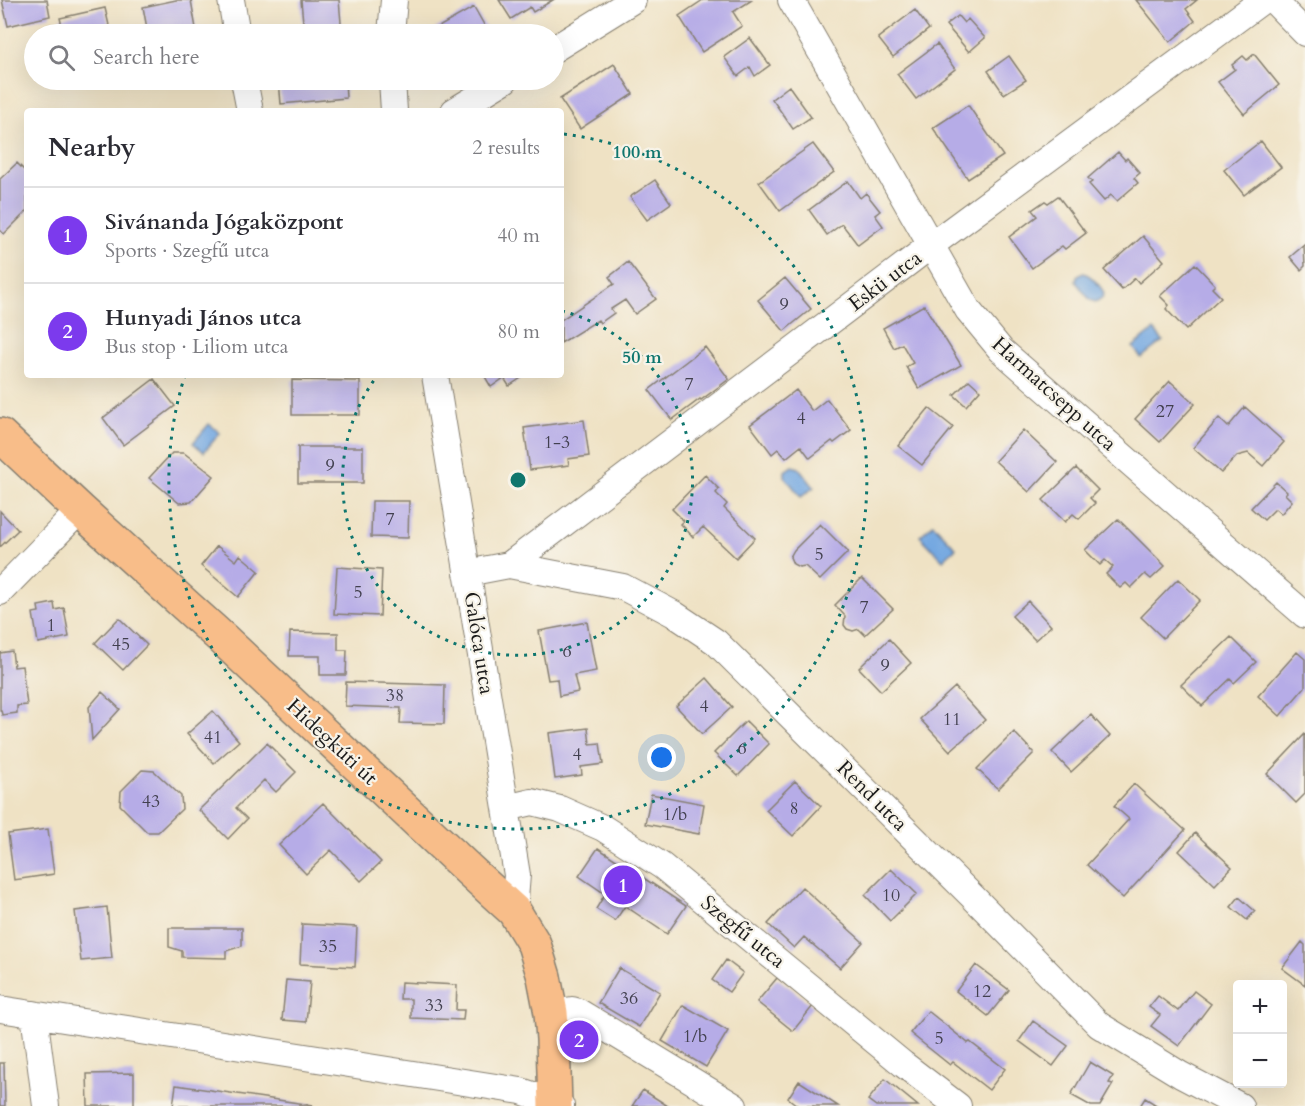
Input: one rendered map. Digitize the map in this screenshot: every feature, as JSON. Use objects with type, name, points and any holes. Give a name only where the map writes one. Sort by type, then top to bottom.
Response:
[{"type":"main road","name":"Hidegkúti út","points":[[0,435],[72,519],[224,640],[514,911],[534,944],[544,977],[551,1013],[557,1104]]},
{"type":"street","points":[[231,0],[235,24]]},
{"type":"street","points":[[392,24],[394,0]]},
{"type":"street","points":[[564,43],[633,0]]},
{"type":"street","name":"Harmatcsepp utca","points":[[790,0],[968,310],[1001,351],[1305,615]]},
{"type":"street","name":"Eskü utca","points":[[509,565],[930,246],[1263,0]]},
{"type":"street","points":[[1273,0],[1305,33]]},
{"type":"street","points":[[246,90],[249,108]]},
{"type":"street","points":[[393,90],[394,108]]},
{"type":"street","points":[[459,108],[489,90]]},
{"type":"street","name":"Galóca utca","points":[[435,378],[517,875],[514,911]]},
{"type":"street","points":[[0,592],[72,519]]},
{"type":"street","name":"Rend utca","points":[[467,573],[509,565],[623,587],[674,614],[716,642],[1099,1025],[1181,1075],[1240,1106]]},
{"type":"street","name":"Szegfű utca","points":[[506,808],[532,802],[560,809],[603,828],[662,866],[903,1064],[958,1106]]},
{"type":"street","points":[[0,1009],[521,1091],[557,1104]]},
{"type":"street","points":[[551,1013],[579,1011],[734,1106]]},
{"type":"street","points":[[34,1014],[46,1106]]},
{"type":"water","points":[[1083,273],[1092,277],[1099,285],[1104,293],[1102,298],[1095,302],[1090,300],[1076,282],[1077,277]]},
{"type":"water","points":[[1154,330],[1163,341],[1141,358],[1133,347]]},
{"type":"water","points":[[209,424],[220,433],[204,452],[193,443]]},
{"type":"water","points":[[792,466],[799,468],[814,487],[801,497],[785,477],[785,471]]},
{"type":"water","points":[[933,524],[956,548],[943,560],[920,536]]},
{"type":"building","points":[[2,0],[47,0],[50,16],[8,26]]},
{"type":"building","points":[[176,0],[191,0],[195,24],[146,24],[143,7]]},
{"type":"building","points":[[301,0],[339,0],[341,24],[303,24]]},
{"type":"building","points":[[499,0],[553,0],[533,12],[530,7],[511,19]]},
{"type":"building","points":[[703,0],[752,0],[733,12],[742,26],[702,52],[679,16]]},
{"type":"building","points":[[1136,0],[1197,0],[1186,9],[1195,21],[1170,42]]},
{"type":"building","points":[[474,7],[484,24],[444,24]]},
{"type":"building","points":[[105,8],[109,24],[62,24],[60,18]]},
{"type":"building","points":[[915,10],[929,29],[893,57],[878,38]]},
{"type":"building","points":[[958,16],[964,23],[968,19],[985,38],[969,52],[946,25]]},
{"type":"building","points":[[750,38],[770,65],[755,76],[750,67],[738,76],[724,57]]},
{"type":"building","points":[[937,44],[955,69],[916,99],[897,74]]},
{"type":"building","points":[[1254,54],[1279,85],[1244,114],[1218,82],[1235,69],[1232,65],[1243,56],[1247,60]]},
{"type":"building","points":[[1009,56],[1026,80],[1004,94],[988,71]]},
{"type":"building","points":[[614,64],[633,94],[580,129],[560,99]]},
{"type":"building","points":[[789,86],[811,117],[793,129],[772,99]]},
{"type":"building","points":[[280,90],[346,90],[346,98],[281,104]]},
{"type":"building","points":[[968,105],[1003,156],[968,179],[933,128]]},
{"type":"building","points":[[1261,141],[1281,167],[1244,195],[1224,170]]},
{"type":"building","points":[[813,144],[834,172],[780,211],[759,182]]},
{"type":"building","points":[[1118,152],[1125,160],[1127,158],[1140,173],[1134,178],[1138,183],[1117,201],[1111,195],[1104,201],[1089,184],[1092,182],[1088,178]]},
{"type":"building","points":[[17,163],[24,170],[24,214],[4,234],[0,230],[0,179]]},
{"type":"building","points":[[655,180],[671,203],[647,220],[630,197]]},
{"type":"building","points":[[848,181],[860,198],[866,193],[880,211],[875,215],[883,226],[858,245],[842,224],[827,235],[809,210]]},
{"type":"building","points":[[1058,196],[1086,233],[1065,249],[1062,246],[1032,268],[1009,237],[1037,216],[1032,210]]},
{"type":"building","points":[[1143,236],[1164,261],[1139,283],[1135,278],[1122,290],[1104,270]]},
{"type":"building","points":[[1304,245],[1305,266],[1301,270],[1290,257]]},
{"type":"building","points":[[628,262],[656,299],[635,314],[625,300],[611,309],[614,313],[600,323],[598,320],[564,341],[564,318],[614,284],[609,277]]},
{"type":"building","points":[[1195,264],[1215,285],[1212,288],[1221,297],[1186,330],[1166,309],[1169,305],[1160,296]]},
{"type":"building","points":[[785,278],[811,309],[784,331],[758,300]]},
{"type":"building","points":[[924,305],[961,365],[919,389],[906,367],[913,363],[902,344],[894,348],[883,328]]},
{"type":"building","points":[[705,347],[729,379],[672,420],[649,390]]},
{"type":"building","points":[[486,378],[504,378],[491,387]]},
{"type":"building","points":[[504,378],[521,378],[509,386]]},
{"type":"building","points":[[154,379],[175,406],[123,445],[103,418]]},
{"type":"building","points":[[292,380],[360,381],[360,415],[292,415]]},
{"type":"building","points":[[969,380],[980,390],[966,406],[954,395]]},
{"type":"building","points":[[1170,381],[1195,404],[1160,442],[1135,419]]},
{"type":"building","points":[[796,390],[812,411],[827,399],[851,430],[810,458],[801,446],[786,458],[778,449],[772,454],[750,425]]},
{"type":"building","points":[[1245,407],[1284,442],[1263,466],[1248,453],[1237,456],[1221,473],[1193,448],[1219,418],[1228,427]]},
{"type":"building","points":[[929,408],[953,427],[922,465],[898,446]]},
{"type":"building","points":[[584,420],[589,456],[568,459],[569,465],[530,470],[524,428]]},
{"type":"building","points":[[1023,430],[1057,462],[1029,492],[995,461]]},
{"type":"building","points":[[298,447],[363,447],[363,483],[298,483]]},
{"type":"building","points":[[172,453],[184,453],[214,476],[191,502],[179,503],[149,478]]},
{"type":"building","points":[[1076,468],[1098,490],[1090,498],[1095,503],[1079,519],[1073,514],[1065,522],[1043,500]]},
{"type":"building","points":[[705,475],[719,489],[716,493],[727,504],[724,508],[755,538],[736,558],[703,527],[693,537],[681,524],[684,521],[672,509]]},
{"type":"building","points":[[1276,482],[1287,492],[1285,494],[1292,501],[1281,514],[1275,509],[1264,520],[1251,508]]},
{"type":"building","points":[[372,501],[409,501],[408,538],[371,537]]},
{"type":"building","points":[[0,511],[18,530],[0,547]]},
{"type":"building","points":[[1118,519],[1165,566],[1151,579],[1145,574],[1131,588],[1126,583],[1120,588],[1106,574],[1113,567],[1105,560],[1100,565],[1085,550]]},
{"type":"building","points":[[820,524],[848,552],[820,580],[805,566],[799,567],[793,564],[790,557]]},
{"type":"building","points":[[217,546],[236,561],[240,555],[259,571],[238,597],[201,566]]},
{"type":"building","points":[[337,567],[382,570],[380,616],[334,614]]},
{"type":"building","points":[[862,578],[893,609],[865,635],[859,629],[853,631],[847,629],[844,625],[845,616],[835,605]]},
{"type":"building","points":[[1178,579],[1200,600],[1163,638],[1141,617]]},
{"type":"building","points":[[1028,601],[1051,626],[1035,640],[1012,616]]},
{"type":"building","points":[[54,603],[55,610],[64,608],[69,637],[38,643],[33,613],[39,612],[38,606]]},
{"type":"building","points":[[119,618],[147,645],[123,670],[95,643]]},
{"type":"building","points":[[587,622],[596,671],[574,675],[578,692],[559,696],[557,679],[548,680],[539,631]]},
{"type":"building","points":[[290,632],[338,633],[338,650],[347,650],[346,675],[320,675],[320,656],[289,656]]},
{"type":"building","points":[[1231,637],[1256,662],[1234,683],[1230,679],[1202,706],[1181,685]]},
{"type":"building","points":[[889,639],[911,663],[881,691],[859,668]]},
{"type":"building","points":[[12,651],[14,667],[22,666],[27,705],[17,706],[17,713],[2,715],[0,710],[0,653]]},
{"type":"building","points":[[1297,652],[1305,659],[1305,687],[1280,716],[1258,696]]},
{"type":"building","points":[[707,678],[732,707],[702,734],[676,706]]},
{"type":"building","points":[[346,682],[445,685],[444,724],[400,723],[401,708],[345,706]]},
{"type":"building","points":[[955,687],[985,720],[950,751],[920,719]]},
{"type":"building","points":[[102,692],[120,709],[92,740],[89,707]]},
{"type":"building","points":[[213,711],[239,741],[214,763],[187,734]]},
{"type":"building","points":[[1091,715],[1110,736],[1071,772],[1052,752]]},
{"type":"building","points":[[746,721],[769,744],[738,776],[714,753]]},
{"type":"building","points":[[588,728],[590,744],[600,743],[603,764],[581,767],[582,775],[555,779],[549,733]]},
{"type":"building","points":[[1014,732],[1034,753],[998,789],[977,769]]},
{"type":"building","points":[[1305,734],[1305,794],[1296,803],[1267,774]]},
{"type":"building","points":[[267,743],[296,772],[276,792],[264,780],[236,808],[247,819],[228,839],[199,810]]},
{"type":"building","points":[[142,770],[154,771],[181,796],[182,809],[158,832],[147,832],[120,805],[121,791]]},
{"type":"building","points":[[795,781],[821,806],[793,836],[766,810]]},
{"type":"building","points":[[1134,784],[1185,830],[1123,898],[1087,865],[1129,819],[1114,806]]},
{"type":"building","points":[[651,794],[704,804],[699,834],[645,824]]},
{"type":"building","points":[[323,803],[381,862],[361,881],[331,850],[306,874],[279,845]]},
{"type":"building","points":[[48,829],[54,874],[14,880],[8,834]]},
{"type":"building","points":[[1195,833],[1232,867],[1215,885],[1179,851]]},
{"type":"building","points":[[598,848],[686,906],[667,934],[625,906],[615,921],[596,909],[605,894],[579,876]]},
{"type":"building","points":[[891,869],[917,894],[890,921],[865,895]]},
{"type":"building","points":[[802,887],[863,942],[840,968],[804,937],[794,948],[768,924]]},
{"type":"building","points":[[1239,897],[1255,911],[1247,920],[1231,907]]},
{"type":"building","points":[[107,907],[112,958],[81,961],[75,911]]},
{"type":"building","points":[[302,924],[357,927],[355,967],[300,964]]},
{"type":"building","points":[[169,928],[242,928],[242,946],[226,951],[226,958],[182,957],[182,951],[169,947]]},
{"type":"building","points":[[1302,942],[1305,945],[1305,985],[1282,968]]},
{"type":"building","points":[[726,960],[743,973],[729,992],[712,980]]},
{"type":"building","points":[[976,965],[1009,990],[988,1016],[956,991]]},
{"type":"building","points":[[619,968],[660,992],[639,1027],[598,1003]]},
{"type":"building","points":[[777,978],[813,1006],[793,1031],[757,1002]]},
{"type":"building","points":[[286,980],[310,982],[306,1022],[282,1020]]},
{"type":"building","points":[[401,982],[457,985],[456,1010],[464,1010],[463,1020],[411,1018],[411,999],[400,999]]},
{"type":"building","points":[[1194,991],[1211,1004],[1179,1046],[1151,1026],[1160,1015],[1149,1007],[1158,996],[1178,1011]]},
{"type":"building","points":[[683,1005],[728,1031],[706,1067],[662,1041]]},
{"type":"building","points":[[928,1011],[1005,1069],[989,1090],[953,1062],[950,1065],[910,1033]]},
{"type":"building","points":[[1033,1021],[1068,1046],[1053,1066],[1019,1041]]},
{"type":"building","points":[[1090,1062],[1113,1076],[1109,1083],[1113,1084],[1100,1106],[1091,1106],[1071,1095]]},
{"type":"building","points":[[0,1063],[4,1063],[5,1106],[0,1106]]},
{"type":"building","points":[[134,1073],[134,1106],[88,1106],[87,1074]]},
{"type":"building","points":[[885,1079],[918,1106],[876,1106],[868,1100]]},
{"type":"building","points":[[799,1081],[838,1106],[797,1106],[788,1098]]},
{"type":"building","points":[[176,1085],[312,1105],[312,1106],[173,1106]]},
{"type":"building","points":[[643,1090],[668,1106],[632,1106]]},
{"type":"building","points":[[1145,1098],[1158,1106],[1140,1106]]},
{"type":"place","name":"Sivánanda Jógaközpont","points":[[623,885]]},
{"type":"place","name":"Hunyadi János utca","points":[[579,1040]]}]
